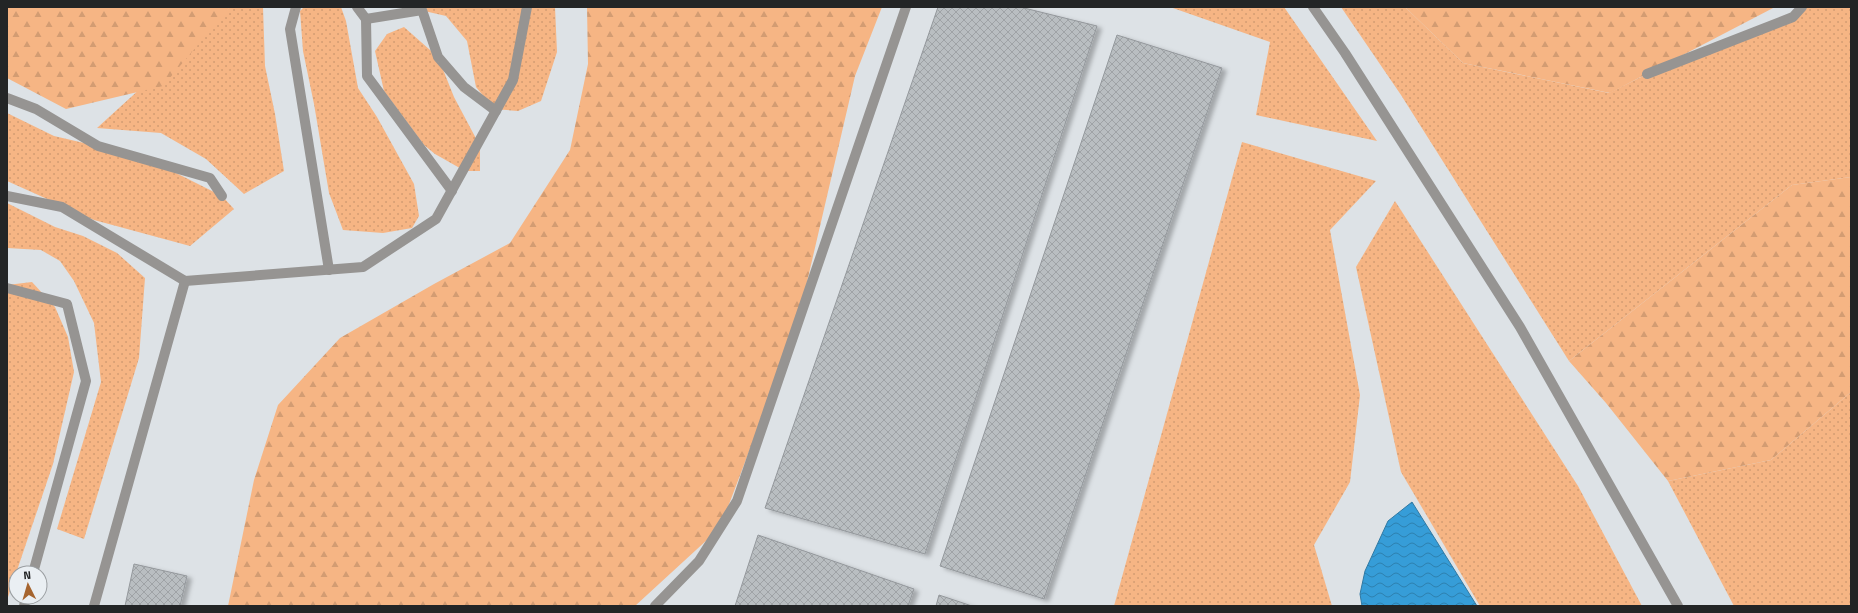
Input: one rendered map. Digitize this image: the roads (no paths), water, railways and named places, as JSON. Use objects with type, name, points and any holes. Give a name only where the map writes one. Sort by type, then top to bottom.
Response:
[{"type":"street","points":[[296,7],[290,29],[329,270]]},
{"type":"street","points":[[357,7],[366,19],[367,76],[452,191]]},
{"type":"street","points":[[7,196],[62,207],[185,281],[364,267],[436,219],[513,80],[527,7]]},
{"type":"street","points":[[655,606],[700,561],[737,501],[906,7]]},
{"type":"street","points":[[1313,7],[1520,327],[1678,606]]},
{"type":"street","points":[[1647,74],[1793,17],[1802,7]]},
{"type":"street","points":[[366,19],[422,10],[438,57],[464,87],[496,111]]},
{"type":"street","points":[[7,98],[36,109],[98,146],[210,178],[222,196]]},
{"type":"street","points":[[94,606],[185,281]]},
{"type":"street","points":[[7,288],[67,304],[86,381],[35,565]]},
{"type":"water","points":[[1412,502],[1477,606],[1362,606],[1360,594],[1365,571],[1388,521]]}]
